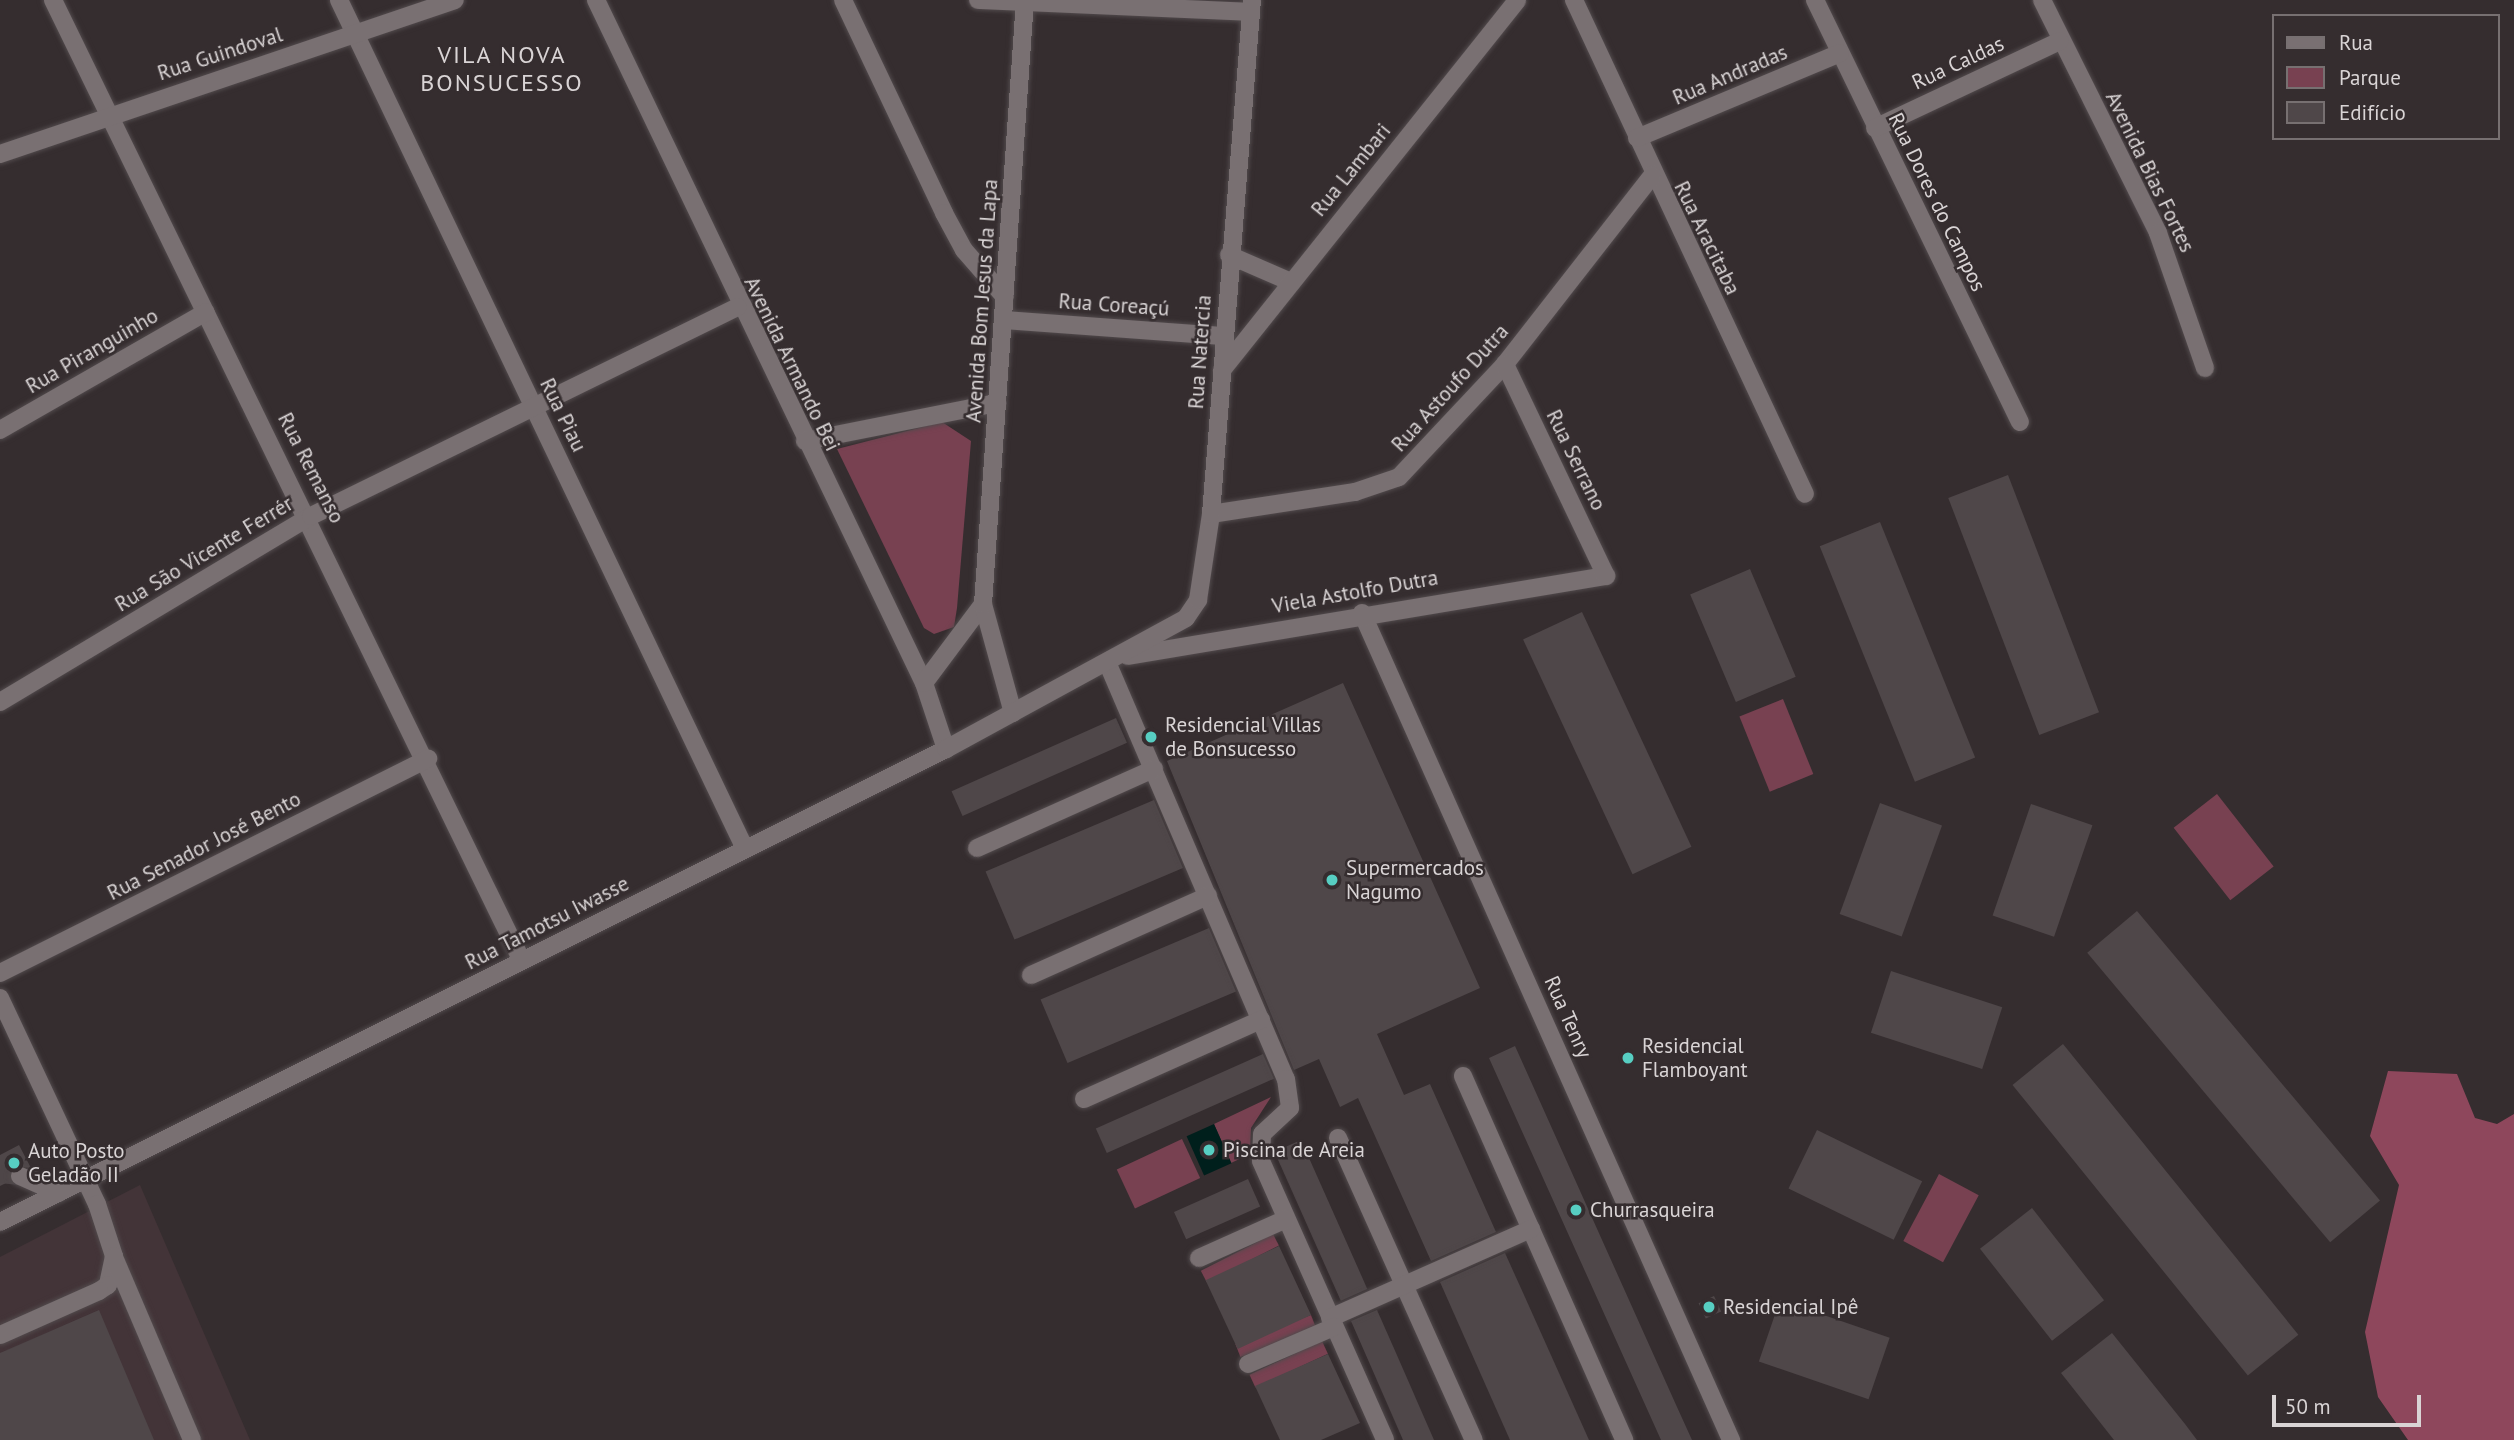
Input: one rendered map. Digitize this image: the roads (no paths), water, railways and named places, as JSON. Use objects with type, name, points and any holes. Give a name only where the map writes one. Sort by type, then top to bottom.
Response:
[{"type":"street","name":"Rua Remanso","points":[[53,0],[206,312],[311,516],[522,961]]},
{"type":"street","name":"Rua Piau","points":[[339,0],[744,849]]},
{"type":"street","name":"Rua Guindoval","points":[[0,154],[455,0]]},
{"type":"street","name":"Avenida Armando Bei","points":[[596,0],[738,307],[923,683],[946,749]]},
{"type":"street","points":[[843,0],[957,237],[1004,298]]},
{"type":"street","points":[[978,0],[1251,6]]},
{"type":"street","name":"Rua Lambari","points":[[1222,370],[1517,0]]},
{"type":"street","name":"Rua Aracitaba","points":[[1574,0],[1652,176],[1805,494]]},
{"type":"street","name":"Rua Dores do Campos","points":[[1815,0],[2020,422]]},
{"type":"street","name":"Avenida Bias Fortes","points":[[2042,0],[2060,41],[2158,233],[2205,368]]},
{"type":"street","name":"Avenida Bom Jesus da Lapa","points":[[1013,713],[983,604],[1025,3]]},
{"type":"street","name":"Rua Natercia","points":[[1110,661],[1186,618],[1198,600],[1211,514],[1229,255],[1251,6]]},
{"type":"street","name":"Rua Caldas","points":[[1875,128],[2060,41]]},
{"type":"street","name":"Rua Andradas","points":[[1637,138],[1840,53]]},
{"type":"street","name":"Rua Astoufo Dutra","points":[[1211,514],[1356,492],[1399,477],[1505,364],[1652,176]]},
{"type":"street","points":[[1229,255],[1291,282]]},
{"type":"street","name":"Rua São Vicente Ferrér","points":[[0,702],[311,516],[738,307]]},
{"type":"street","name":"Rua Piranguinho","points":[[0,430],[206,312]]},
{"type":"street","name":"Rua Coreaçú","points":[[1003,320],[1223,336]]},
{"type":"street","name":"Rua Serrano","points":[[1505,364],[1606,576]]},
{"type":"street","points":[[805,441],[997,403]]},
{"type":"street","name":"Viela Astolfo Dutra","points":[[1110,661],[1362,613],[1606,576]]},
{"type":"street","points":[[923,683],[983,604]]},
{"type":"street","name":"Rua Tenry","points":[[1362,613],[1731,1440]]},
{"type":"street","points":[[1110,661],[1290,1093],[1284,1121],[1262,1134],[1257,1147],[1382,1439]]},
{"type":"street","name":"Rua Tamotsu Iwasse","points":[[0,1222],[946,749],[1110,661]]},
{"type":"street","name":"Rua Senador José Bento","points":[[0,973],[428,759]]},
{"type":"street","points":[[978,848],[1154,769]]},
{"type":"street","points":[[1031,975],[1208,895]]},
{"type":"street","points":[[0,998],[86,1180],[114,1256],[192,1440]]},
{"type":"street","points":[[1084,1099],[1261,1020]]},
{"type":"street","points":[[1463,1076],[1624,1440]]},
{"type":"street","points":[[1338,1138],[1474,1440]]},
{"type":"street","points":[[20,1177],[58,1193]]},
{"type":"street","points":[[1199,1258],[1286,1219]]},
{"type":"street","points":[[1248,1364],[1404,1285],[1531,1229]]},
{"type":"street","points":[[0,1335],[108,1285],[114,1256]]},
{"type":"tunnel","points":[[0,1174],[20,1176]]},
{"type":"place","name":"Residencial Villas de Bonsucesso","points":[[1151,737]]},
{"type":"place","name":"Supermercados Nagumo","points":[[1332,880]]},
{"type":"place","name":"Residencial Flamboyant","points":[[1628,1058]]},
{"type":"place","name":"Piscina de Areia","points":[[1209,1150]]},
{"type":"place","name":"Auto Posto Geladão II","points":[[14,1163]]},
{"type":"place","name":"Churrasqueira","points":[[1576,1210]]},
{"type":"place","name":"Residencial Ipê","points":[[1709,1307]]},
{"type":"district","name":"VILA NOVA BONSUCESSO","points":[[502,69]]}]
